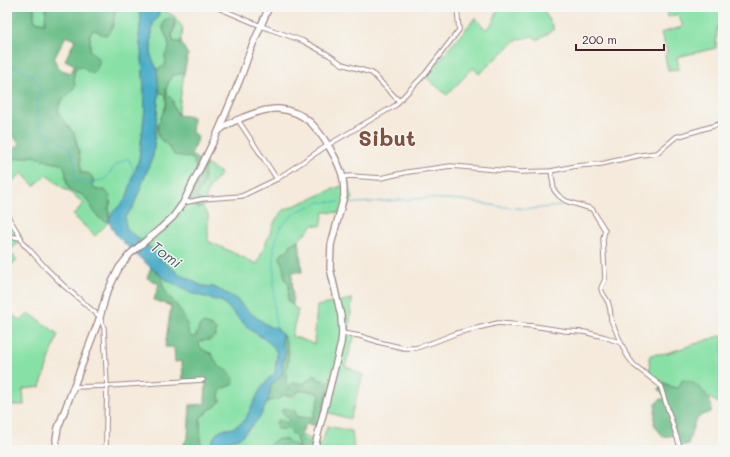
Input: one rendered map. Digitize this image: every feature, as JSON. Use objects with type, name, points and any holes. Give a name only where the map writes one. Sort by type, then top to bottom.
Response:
[{"type":"main road","points":[[57,450],[56,439],[58,428],[100,317],[112,280],[118,268],[133,252],[173,217],[183,203],[218,132],[269,7]]},
{"type":"main road","points":[[218,132],[223,126],[256,113],[268,110],[286,110],[302,116],[310,122],[328,145],[340,169],[344,190],[343,201],[331,245],[330,268],[341,316],[342,333],[341,343],[314,450]]},
{"type":"street","points":[[216,7],[261,26],[303,41],[329,54],[342,64],[372,72],[399,101]]},
{"type":"street","points":[[183,203],[202,199],[242,196],[277,179],[328,145],[396,105],[425,74],[459,30],[457,7]]},
{"type":"street","points":[[238,120],[277,179]]},
{"type":"street","points":[[342,177],[350,176],[381,178],[408,172],[451,166],[522,172],[551,171],[576,166],[601,164],[657,153],[676,137],[723,123]]},
{"type":"street","points":[[551,171],[554,190],[559,196],[566,201],[592,210],[605,230],[605,279],[601,288],[608,302],[611,320],[626,354],[634,365],[660,385],[681,450]]},
{"type":"street","points":[[7,215],[23,244],[63,285],[100,317],[104,328],[108,386],[106,450]]},
{"type":"street","points":[[7,236],[21,238]]},
{"type":"street","points":[[342,333],[360,336],[404,348],[416,348],[457,333],[498,323],[584,332],[621,343]]},
{"type":"street","points":[[74,387],[203,380]]},
{"type":"green space","points":[[7,7],[34,7],[34,21],[45,23],[46,7],[115,7],[113,24],[110,32],[104,35],[95,30],[90,33],[90,51],[99,59],[98,66],[93,74],[79,66],[77,68],[74,75],[75,86],[61,101],[58,111],[60,116],[74,133],[80,158],[81,173],[90,174],[93,179],[93,186],[97,190],[105,190],[110,197],[109,222],[101,219],[95,213],[84,196],[70,190],[65,168],[61,164],[50,162],[35,156],[13,159],[9,153],[20,144],[11,135],[7,138]],"holes":[[[66,36],[75,40],[65,60],[75,65],[71,73],[59,69],[54,59]]]},
{"type":"green space","points":[[34,7],[46,7],[45,23],[34,21]]},
{"type":"green space","points":[[115,7],[138,7],[141,19],[139,36],[145,109],[139,159],[126,199],[111,214],[109,222],[109,207],[111,202],[93,186],[93,179],[88,173],[81,173],[76,138],[60,117],[58,111],[62,101],[75,86],[74,75],[77,68],[82,66],[88,72],[98,58],[90,51],[90,33],[95,30],[102,34],[115,14]]},
{"type":"green space","points":[[499,7],[542,7],[554,29],[538,40],[532,36],[515,41],[479,74],[473,68],[447,95],[424,76],[475,18],[486,29],[492,24]]},
{"type":"green space","points":[[665,7],[723,7],[723,27],[717,28],[716,48],[677,57],[679,69],[668,70],[665,56],[667,51],[661,33],[682,27],[682,24],[678,14],[668,17]]},
{"type":"green space","points":[[160,8],[174,16],[183,28],[181,42],[174,42],[172,34],[175,27],[162,27],[169,45],[165,55],[165,65],[157,69],[151,56],[151,40],[153,23],[158,16]]},
{"type":"green space","points":[[169,18],[174,19],[175,22],[172,35],[174,42],[181,42],[188,55],[184,73],[171,76],[166,89],[167,94],[173,100],[173,106],[178,115],[193,117],[192,132],[198,137],[191,155],[206,164],[204,171],[204,183],[197,195],[197,197],[203,202],[203,205],[199,208],[192,205],[190,196],[191,191],[196,187],[193,180],[198,170],[195,162],[192,158],[174,155],[169,146],[161,140],[157,130],[166,105],[166,99],[165,94],[159,92],[157,69],[163,67],[166,63],[165,55],[169,46],[163,25],[164,20]]},
{"type":"green space","points":[[184,73],[178,115],[173,106],[173,100],[167,94],[166,89],[171,76]]},
{"type":"green space","points":[[159,92],[165,94],[166,107],[159,123],[158,137],[174,154],[192,158],[196,165],[196,187],[192,190],[198,208],[197,195],[204,183],[204,171],[206,164],[221,173],[208,190],[203,208],[208,215],[208,241],[257,264],[276,219],[284,210],[348,183],[353,198],[343,213],[324,212],[321,226],[313,225],[299,240],[291,244],[289,249],[282,253],[280,258],[285,279],[289,284],[288,300],[298,310],[292,336],[314,344],[317,306],[352,299],[349,333],[355,335],[345,366],[363,375],[350,419],[323,411],[330,381],[319,380],[316,376],[314,376],[303,384],[288,390],[285,384],[289,351],[282,334],[253,315],[235,298],[214,287],[202,286],[178,273],[161,260],[154,250],[129,232],[126,228],[125,217],[133,207],[153,156]]},
{"type":"green space","points":[[35,156],[50,162],[61,164],[65,168],[67,185],[70,190],[82,194],[98,217],[109,222],[95,236],[73,215],[84,203],[46,175],[34,186],[22,173],[8,185],[7,163],[13,159]]},
{"type":"green space","points":[[7,217],[22,240],[9,251],[17,260],[7,270]]},
{"type":"green space","points":[[299,240],[302,272],[292,272],[293,306],[288,300],[289,284],[285,279],[280,258],[282,253],[289,249],[291,244]]},
{"type":"green space","points":[[151,267],[162,277],[162,283],[166,292],[182,314],[191,336],[196,336],[199,326],[204,323],[212,326],[216,330],[216,335],[210,340],[200,341],[199,343],[204,350],[212,354],[218,365],[229,372],[233,378],[233,385],[221,390],[219,394],[220,402],[205,413],[200,419],[201,450],[180,450],[188,437],[190,405],[205,404],[206,381],[183,382],[182,361],[175,362],[174,347],[165,347],[171,306],[154,300],[159,284],[147,278]]},
{"type":"green space","points":[[162,277],[190,293],[223,302],[248,328],[274,347],[277,353],[275,373],[260,390],[243,422],[233,428],[220,430],[215,435],[209,450],[201,450],[200,419],[220,402],[219,394],[221,390],[233,385],[233,378],[229,372],[218,365],[212,354],[201,347],[199,343],[200,341],[210,340],[199,326],[196,336],[192,337],[189,334],[182,314],[166,292],[162,283]]},
{"type":"green space","points":[[7,311],[21,321],[29,313],[58,334],[40,387],[23,389],[24,405],[7,405]]},
{"type":"green space","points":[[282,334],[288,349],[286,383],[288,390],[293,382],[303,384],[314,376],[316,376],[319,380],[330,381],[319,427],[306,423],[301,435],[301,439],[313,445],[312,450],[266,450],[272,442],[279,439],[289,441],[299,449],[296,437],[288,429],[277,429],[276,421],[280,420],[286,423],[289,420],[281,411],[286,408],[295,411],[297,417],[313,418],[320,395],[312,391],[299,391],[293,396],[284,395],[278,399],[268,401],[271,385],[283,374],[282,364],[286,351],[282,345]]},
{"type":"green space","points":[[723,335],[723,400],[718,403],[708,397],[697,386],[681,382],[679,387],[672,387],[665,383],[660,383],[650,374],[649,357],[651,355],[667,353]]},
{"type":"green space","points":[[682,380],[693,383],[703,391],[710,402],[711,412],[702,415],[695,421],[688,444],[681,446],[677,442],[679,437],[678,435],[663,437],[654,424],[656,403],[660,399],[667,399],[659,389],[660,386],[665,383],[677,388]]},
{"type":"green space","points":[[299,391],[312,391],[320,394],[313,418],[297,417],[286,408],[281,411],[289,420],[287,423],[288,429],[296,437],[299,450],[294,444],[266,448],[266,450],[221,450],[220,447],[225,442],[241,437],[260,417],[268,401],[278,399],[284,395],[293,396]]},
{"type":"green space","points":[[327,426],[352,431],[354,450],[312,450],[301,439],[301,435],[322,444]]},
{"type":"water","points":[[138,7],[160,8],[158,17],[153,23],[151,40],[151,56],[157,69],[159,92],[153,156],[133,207],[125,217],[126,228],[154,250],[161,260],[178,273],[202,286],[214,287],[235,298],[253,315],[270,327],[277,328],[282,334],[282,345],[286,351],[282,364],[283,374],[271,385],[268,401],[260,417],[241,437],[225,442],[220,447],[221,450],[209,450],[215,435],[220,430],[233,428],[243,422],[260,390],[275,373],[277,353],[274,347],[248,328],[223,302],[190,293],[162,277],[116,235],[109,222],[111,214],[126,199],[139,159],[145,109],[139,36],[141,19]]},
{"type":"waterway","points":[[7,67],[13,66],[34,76],[40,88],[36,115],[39,128],[68,147],[75,162],[75,179],[90,183],[105,179],[116,165],[128,158],[133,169],[131,184]]},
{"type":"waterway","points":[[344,204],[428,198],[462,200],[503,207],[531,209],[560,206]]},
{"type":"waterway","points":[[276,328],[274,311],[274,248],[280,227],[296,212],[320,202],[339,202]]},
{"type":"district","name":"Sibut","points":[[387,138]]},
{"type":"water label","name":"Tomi","points":[[166,255]]}]
